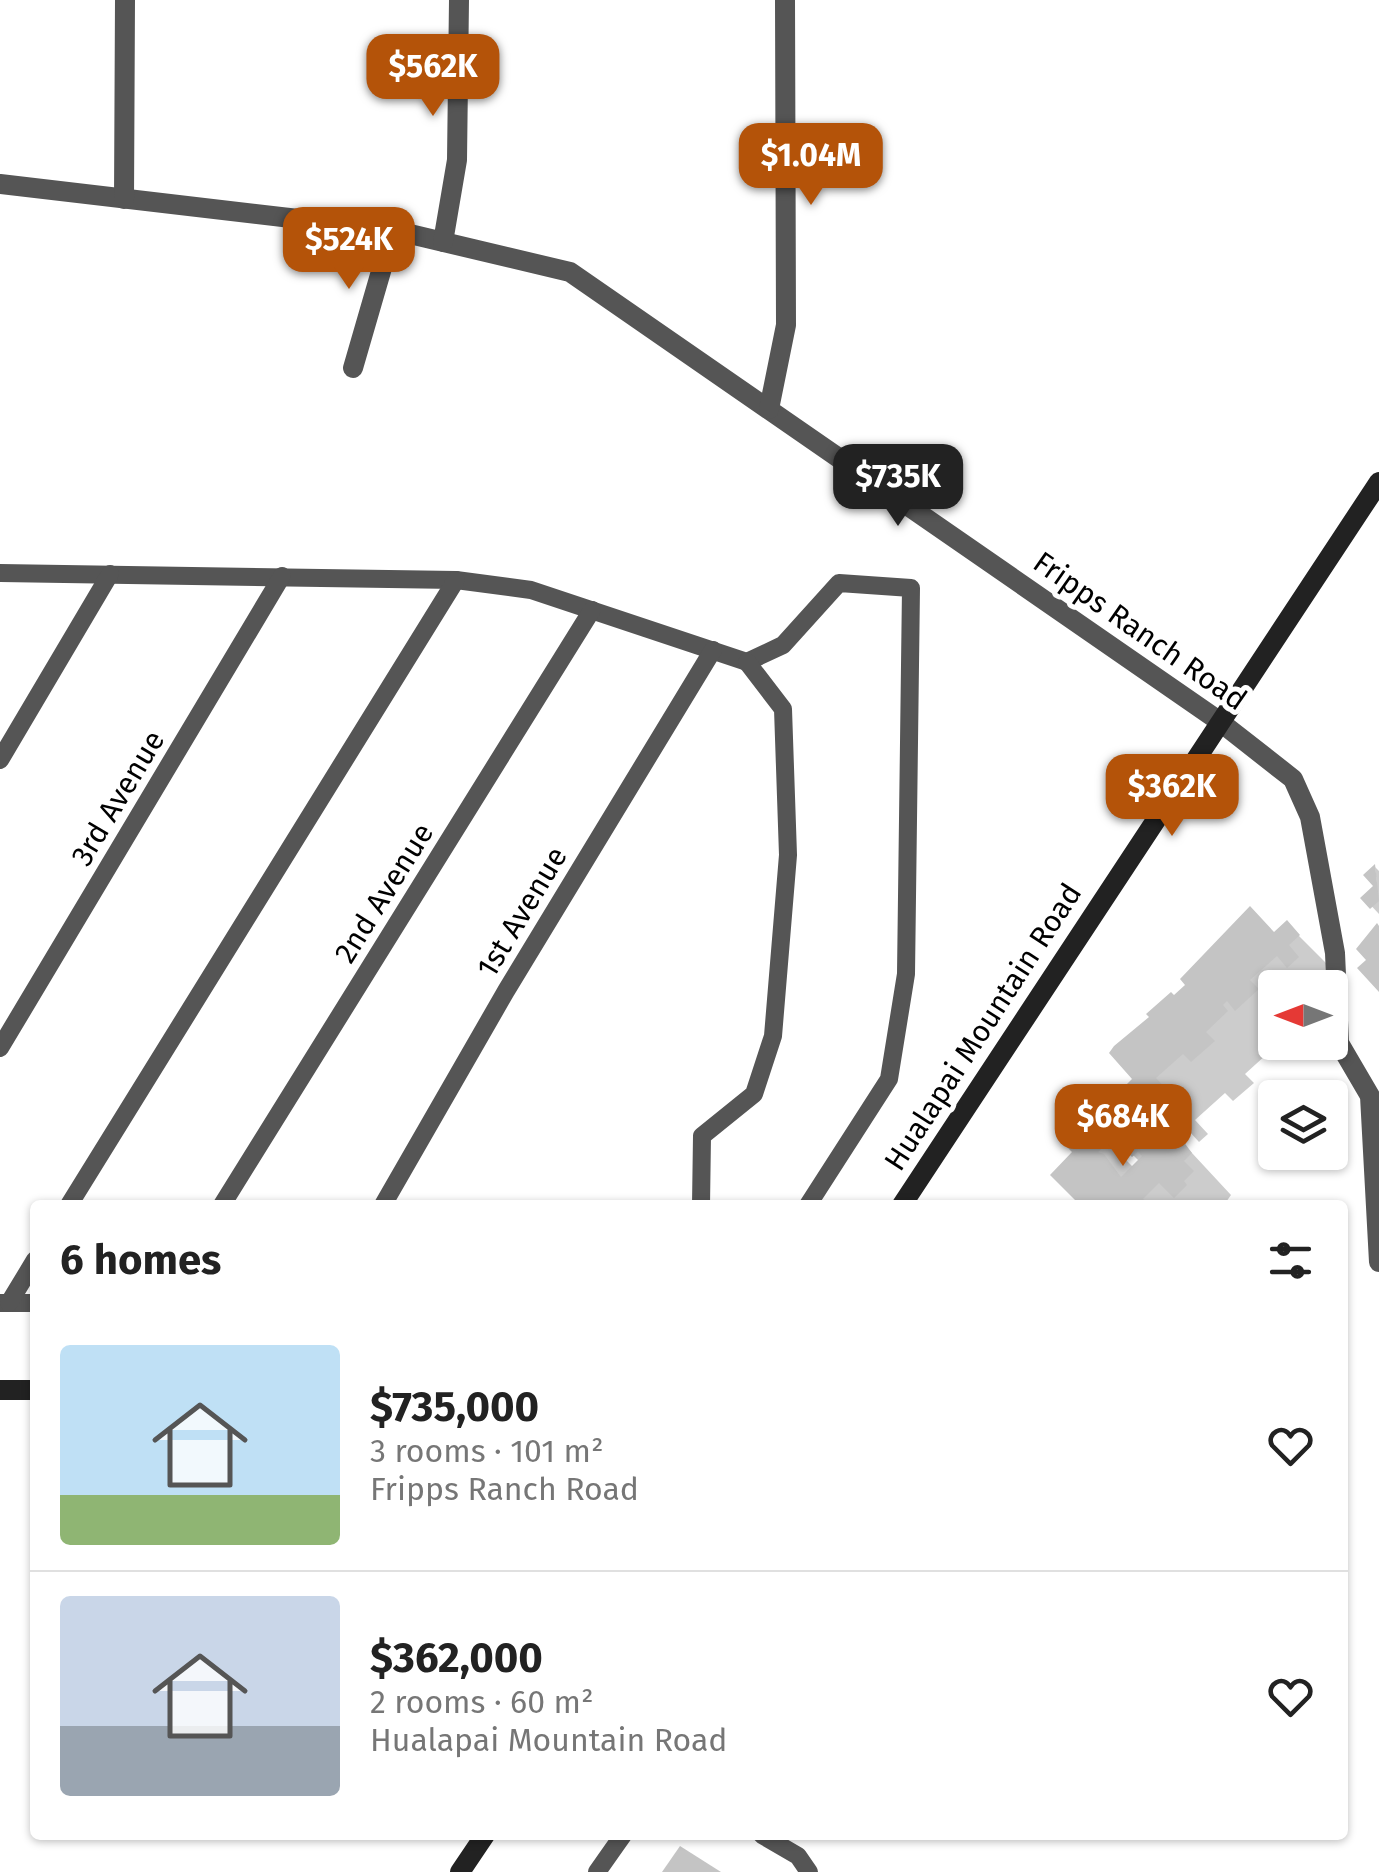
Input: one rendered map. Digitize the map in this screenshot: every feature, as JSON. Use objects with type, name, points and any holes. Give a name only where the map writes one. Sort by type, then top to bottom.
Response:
[{"type":"main road","name":"Hualapai Mountain Road","points":[[905,1200],[1219,721],[1304,602],[1379,482]]},
{"type":"main road","points":[[0,1390],[30,1390]]},
{"type":"main road","points":[[460,1872],[482,1840]]},
{"type":"street","points":[[124,198],[125,0]]},
{"type":"street","points":[[443,242],[457,160],[459,0]]},
{"type":"street","points":[[769,410],[786,325],[785,0]]},
{"type":"street","name":"Fripps Ranch Road","points":[[0,184],[394,230],[570,272],[1219,721],[1292,778],[1310,817],[1335,953],[1340,1043],[1370,1096],[1379,1262]]},
{"type":"street","points":[[353,368],[394,230]]},
{"type":"lane","points":[[0,573],[456,580],[531,590],[746,662],[783,710],[788,854],[774,1036],[754,1094],[702,1136],[701,1200]]},
{"type":"lane","points":[[0,760],[110,574]]},
{"type":"lane","name":"3rd Avenue","points":[[0,1048],[282,576]]},
{"type":"lane","points":[[72,1200],[456,580]]},
{"type":"lane","points":[[746,662],[784,646],[839,583],[911,588],[906,974],[889,1079],[811,1200]]},
{"type":"lane","name":"2nd Avenue","points":[[225,1200],[592,610]]},
{"type":"lane","name":"1st Avenue","points":[[386,1200],[506,991],[713,650]]},
{"type":"lane","points":[[4,1303],[30,1267]]},
{"type":"lane","points":[[4,1303],[30,1304]]},
{"type":"lane","points":[[597,1872],[619,1840]]},
{"type":"lane","points":[[771,1840],[798,1856],[809,1872]]},
{"type":"building","points":[[1375,864],[1379,901],[1370,909],[1360,898],[1373,886],[1363,875]]},
{"type":"building","points":[[1250,906],[1274,932],[1287,920],[1300,935],[1289,945],[1299,957],[1287,968],[1277,956],[1250,980],[1258,990],[1235,1011],[1227,1001],[1223,1005],[1228,1011],[1206,1032],[1215,1041],[1191,1062],[1183,1054],[1156,1078],[1169,1092],[1157,1103],[1147,1091],[1136,1101],[1124,1087],[1132,1079],[1109,1053],[1149,1017],[1146,1014],[1185,985],[1180,979]]},
{"type":"building","points":[[1377,923],[1379,992],[1357,968],[1366,960],[1356,949]]},
{"type":"building","points":[[1097,1128],[1110,1140],[1098,1152],[1104,1154],[1121,1177],[1142,1156],[1138,1152],[1132,1157],[1121,1146],[1134,1132],[1140,1139],[1151,1128],[1161,1138],[1170,1130],[1192,1153],[1184,1161],[1194,1171],[1174,1198],[1159,1183],[1145,1200],[1075,1200],[1050,1175],[1072,1152],[1062,1142],[1075,1129],[1085,1140]]},
{"type":"building","points":[[680,1846],[721,1872],[662,1872]]}]
